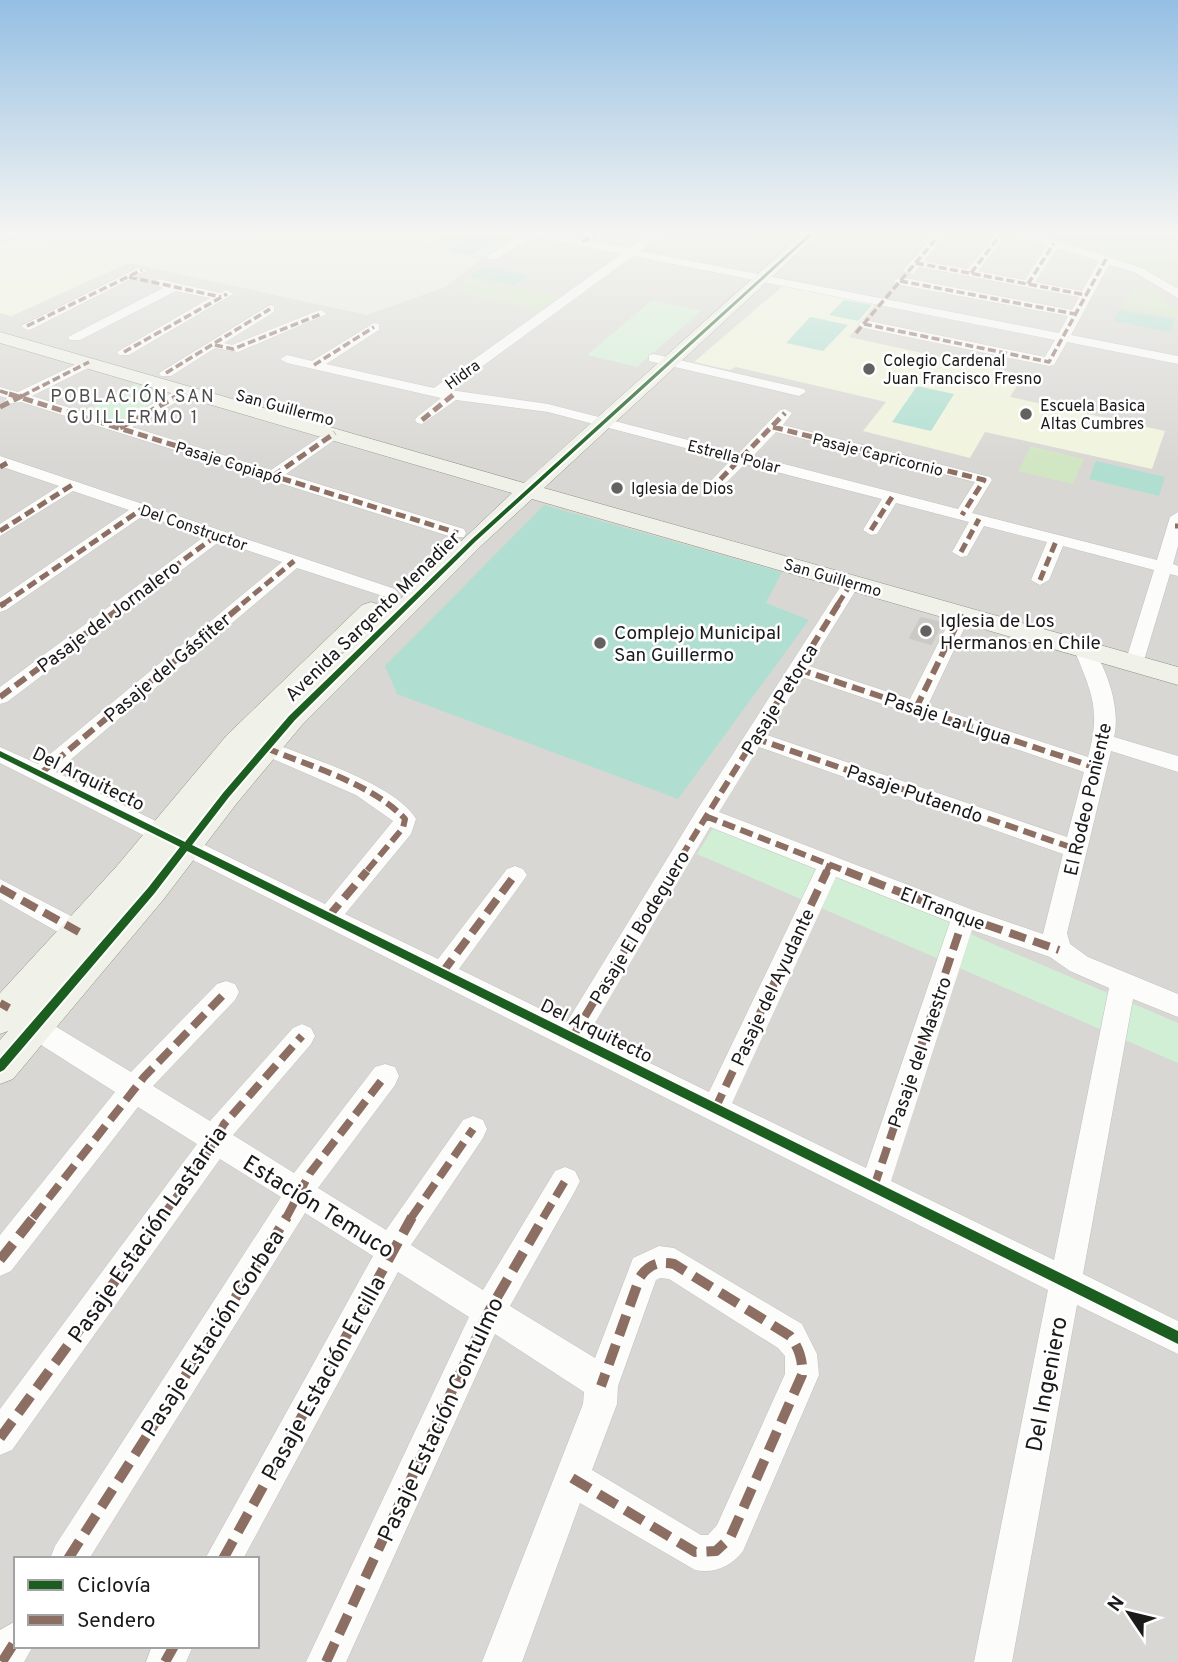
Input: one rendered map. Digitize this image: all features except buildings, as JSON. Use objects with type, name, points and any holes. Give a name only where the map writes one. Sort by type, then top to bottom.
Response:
[{"type":"street","points":[[27,326],[58,311]]},
{"type":"street","points":[[75,337],[127,311]]},
{"type":"street","points":[[0,407],[93,363],[113,359],[198,311]]},
{"type":"street","name":"Hidra","points":[[437,393],[550,311]]},
{"type":"street","name":"Avenida Sargento Menadier","points":[[11,1014],[151,891],[174,840],[258,720],[389,593],[510,485],[596,420],[717,311]]},
{"type":"street","points":[[875,311],[860,329],[1049,362],[1077,311]]},
{"type":"street","points":[[926,311],[1178,360]]},
{"type":"street","points":[[1057,311],[1075,314]]},
{"type":"street","points":[[166,373],[265,312],[294,324]]},
{"type":"street","points":[[215,345],[233,349],[321,314]]},
{"type":"street","name":"San Guillermo","points":[[0,319],[124,352],[191,382],[388,436],[510,485]]},
{"type":"street","points":[[314,365],[374,327]]},
{"type":"street","name":"San Guillermo","points":[[0,337],[1178,676]]},
{"type":"street","name":"Estrella Polar","points":[[287,359],[437,393],[534,405],[1171,569]]},
{"type":"street","points":[[662,360],[799,392]]},
{"type":"street","name":"Pasaje Copiapó","points":[[0,391],[458,533]]},
{"type":"street","points":[[120,428],[186,391]]},
{"type":"street","name":"Hidra","points":[[422,420],[453,395]]},
{"type":"street","points":[[710,490],[785,413]]},
{"type":"street","name":"Pasaje Capricornio","points":[[773,427],[984,480]]},
{"type":"street","points":[[273,476],[335,433]]},
{"type":"street","name":"Del Constructor","points":[[2,464],[72,485],[389,593]]},
{"type":"street","points":[[961,552],[984,480]]},
{"type":"street","points":[[0,531],[72,485]]},
{"type":"street","name":"Avenida Sargento Menadier","points":[[0,1067],[11,1014],[79,932],[266,748],[375,636],[510,485]]},
{"type":"street","points":[[871,530],[892,497]]},
{"type":"street","points":[[0,606],[142,509]]},
{"type":"street","points":[[1135,663],[1171,569],[1177,523]]},
{"type":"street","name":"Pasaje del Jornalero","points":[[0,697],[217,535]]},
{"type":"street","points":[[1040,580],[1057,539]]},
{"type":"street","name":"Pasaje del Gásfiter","points":[[40,774],[294,561]]},
{"type":"street","name":"Pasaje Petorca","points":[[705,816],[852,582]]},
{"type":"street","points":[[916,708],[962,614]]},
{"type":"street","name":"El Rodeo Poniente","points":[[1059,950],[1055,933],[1097,768],[1107,714],[1104,699],[1084,649]]},
{"type":"street","name":"Pasaje La Ligua","points":[[798,669],[1097,768]]},
{"type":"street","name":"Pasaje Putaendo","points":[[754,738],[1076,849]]},
{"type":"street","points":[[1103,741],[1178,764]]},
{"type":"street","points":[[266,748],[387,802],[400,811],[405,819],[400,832],[328,917]]},
{"type":"street","name":"Del Arquitecto","points":[[0,754],[1178,1338]]},
{"type":"street","name":"El Tranque","points":[[705,816],[1059,950],[1071,961],[1178,1006]]},
{"type":"street","name":"Pasaje El Bodeguero","points":[[572,1038],[705,816]]},
{"type":"street","name":"Pasaje del Ayudante","points":[[715,1109],[830,864]]},
{"type":"street","points":[[442,973],[515,875]]},
{"type":"street","points":[[0,888],[79,932]]},
{"type":"street","name":"Pasaje del Maestro","points":[[874,1187],[964,916]]},
{"type":"street","name":"Del Ingeniero","points":[[993,1662],[1123,983]]},
{"type":"street","points":[[0,1259],[144,1077],[226,992]]},
{"type":"street","name":"Estación Temuco","points":[[11,1014],[589,1374],[601,1386]]},
{"type":"street","name":"Pasaje Estación Lastarria","points":[[0,1438],[195,1172],[224,1124],[302,1036]]},
{"type":"street","name":"Pasaje Estación Gorbea","points":[[69,1557],[310,1174],[385,1076]]},
{"type":"street","name":"Pasaje Estación Ercilla","points":[[224,1557],[403,1229],[473,1129]]},
{"type":"street","name":"Pasaje Estación Contulmo","points":[[326,1662],[489,1311],[565,1181]]},
{"type":"street","points":[[502,1662],[600,1404],[601,1386],[644,1269],[659,1262],[674,1264],[790,1336],[802,1356],[802,1375],[730,1538],[723,1548],[713,1553],[695,1552],[572,1478]]},
{"type":"street","points":[[2,1662],[14,1643]]},
{"type":"shaded area","points":[[0,311],[23,311],[11,316],[0,313]]},
{"type":"shaded area","points":[[24,311],[347,311],[367,315],[379,311],[1178,311],[1178,1662],[0,1662],[0,313],[12,316]]},
{"type":"shaded area","points":[[640,311],[701,311],[637,367],[587,355]]},
{"type":"shaded area","name":"Colegio Cardenal Juan Francisco Fresno","points":[[754,311],[871,311],[849,337],[1024,375],[1010,397],[1165,431],[1152,469],[985,432],[970,458],[863,431],[886,402],[736,367],[730,370],[694,362]]},
{"type":"shaded area","points":[[833,311],[867,311],[858,321],[829,315]]},
{"type":"shaded area","points":[[1119,311],[1174,320],[1171,332],[1114,321]]},
{"type":"shaded area","points":[[810,317],[848,325],[823,351],[786,343]]},
{"type":"shaded area","points":[[135,384],[172,396],[121,424],[83,412]]},
{"type":"shaded area","points":[[917,386],[954,394],[931,431],[892,422]]},
{"type":"shaded area","points":[[1096,461],[1165,477],[1159,496],[1089,479]]},
{"type":"shaded area","name":"Complejo Municipal San Guillermo","points":[[544,505],[782,572],[766,603],[809,620],[678,799],[397,694],[385,666]]},
{"type":"shaded area","points":[[713,828],[944,919],[979,938],[1178,1023],[1178,1063],[697,854]]},
{"type":"green space","points":[[1137,311],[1175,311],[1178,318]]},
{"type":"green space","points":[[1031,446],[1084,459],[1073,484],[1018,471]]},
{"type":"marked path","points":[[27,326],[59,311]]},
{"type":"marked path","points":[[124,352],[198,311]]},
{"type":"marked path","points":[[166,373],[267,311]]},
{"type":"marked path","points":[[856,333],[875,311]]},
{"type":"marked path","points":[[1057,311],[1075,314]]},
{"type":"marked path","points":[[864,324],[1049,362],[1077,311]]},
{"type":"marked path","points":[[215,345],[233,349],[321,314]]},
{"type":"marked path","points":[[314,365],[374,327]]},
{"type":"marked path","points":[[0,407],[89,362]]},
{"type":"marked path","points":[[0,391],[458,533]]},
{"type":"marked path","points":[[120,428],[186,391]]},
{"type":"marked path","points":[[422,420],[453,395]]},
{"type":"marked path","points":[[710,490],[785,413]]},
{"type":"marked path","points":[[773,427],[984,480],[962,515]]},
{"type":"marked path","points":[[273,476],[335,433]]},
{"type":"marked path","points":[[0,467],[7,463]]},
{"type":"marked path","points":[[0,531],[72,485]]},
{"type":"marked path","points":[[871,530],[892,497]]},
{"type":"marked path","points":[[0,606],[142,509]]},
{"type":"marked path","points":[[961,552],[979,519]]},
{"type":"marked path","points":[[0,697],[217,535]]},
{"type":"marked path","points":[[1040,580],[1057,539]]},
{"type":"marked path","points":[[40,774],[294,561]]},
{"type":"marked path","points":[[572,1038],[705,816],[852,582]]},
{"type":"marked path","points":[[916,708],[962,614]]},
{"type":"marked path","points":[[798,669],[1097,768]]},
{"type":"marked path","points":[[754,738],[1076,849]]},
{"type":"marked path","points":[[266,748],[363,790],[397,810],[405,819],[403,828],[328,917]]},
{"type":"marked path","points":[[705,816],[964,917],[1059,950]]},
{"type":"marked path","points":[[715,1109],[830,864]]},
{"type":"marked path","points":[[442,973],[515,875]]},
{"type":"marked path","points":[[0,888],[79,932]]},
{"type":"marked path","points":[[874,1187],[964,917]]},
{"type":"marked path","points":[[0,1260],[144,1077],[226,992]]},
{"type":"marked path","points":[[0,1003],[9,1008]]},
{"type":"marked path","points":[[0,1438],[203,1161],[224,1124],[302,1036]]},
{"type":"marked path","points":[[69,1557],[287,1216],[310,1173],[385,1076]]},
{"type":"marked path","points":[[224,1557],[403,1229],[473,1129]]},
{"type":"marked path","points":[[326,1662],[489,1311],[565,1181]]},
{"type":"marked path","points":[[572,1478],[695,1552],[716,1551],[730,1538],[802,1375],[802,1359],[790,1336],[674,1264],[663,1262],[650,1266],[640,1277],[601,1386]]},
{"type":"marked path","points":[[2,1662],[14,1643]]},
{"type":"marked path","points":[[165,1662],[173,1648]]},
{"type":"cycle path","points":[[0,1067],[151,891],[226,795],[292,718],[474,540],[727,311]]},
{"type":"cycle path","points":[[0,754],[1178,1338]]},
{"type":"place","name":"Colegio Cardenal Juan Francisco Fresno","points":[[869,369]]},
{"type":"place","name":"Escuela Basica Altas Cumbres","points":[[1026,414]]},
{"type":"place","name":"Iglesia de Dios","points":[[617,488]]},
{"type":"place","name":"Iglesia de Los Hermanos en Chile","points":[[926,631]]},
{"type":"place","name":"Complejo Municipal San Guillermo","points":[[600,643]]},
{"type":"district","name":"POBLACIÓN SAN GUILLERMO 1","points":[[133,406]]}]
